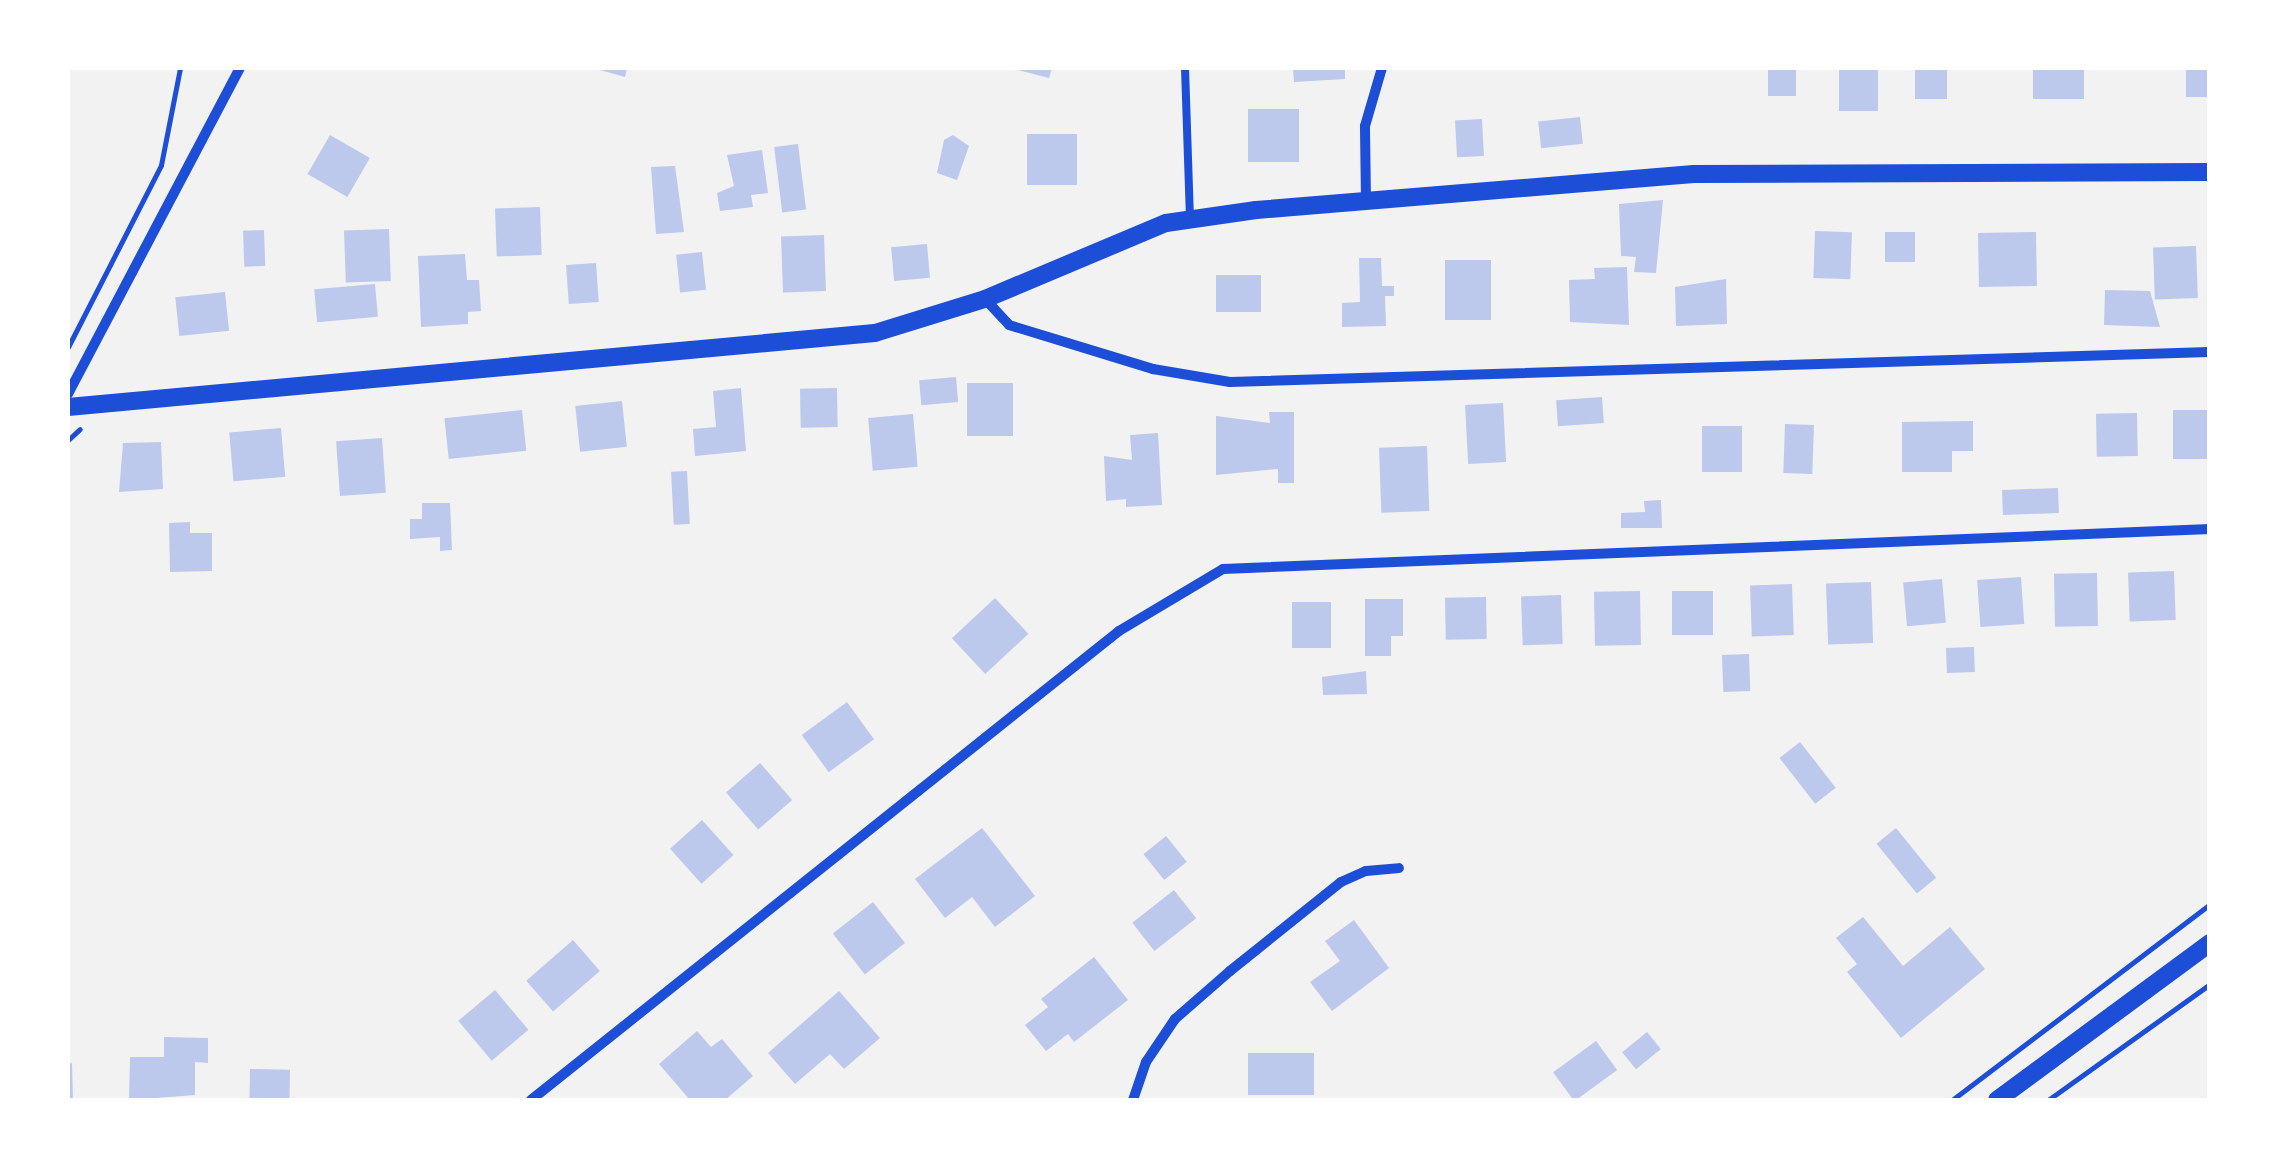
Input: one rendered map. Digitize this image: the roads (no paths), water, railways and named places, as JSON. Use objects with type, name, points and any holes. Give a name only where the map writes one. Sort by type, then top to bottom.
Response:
[{"type":"street","points":[[68,394],[240,68]]},
{"type":"street","points":[[1366,201],[1365,126],[1382,68]]},
{"type":"street","points":[[68,407],[815,341],[899,328],[985,299],[1114,242],[1190,218],[1694,174],[2210,172]]},
{"type":"street","points":[[985,299],[1009,326],[1152,369],[1230,382],[2210,352]]},
{"type":"street","points":[[531,1100],[1120,631],[1223,568],[2210,529]]},
{"type":"street","points":[[1133,1100],[1146,1062],[1175,1019],[1230,971],[1341,882],[1366,871],[1399,868]]},
{"type":"street","points":[[1996,1100],[2210,943]]},
{"type":"lane","points":[[1185,68],[1190,218]]}]
